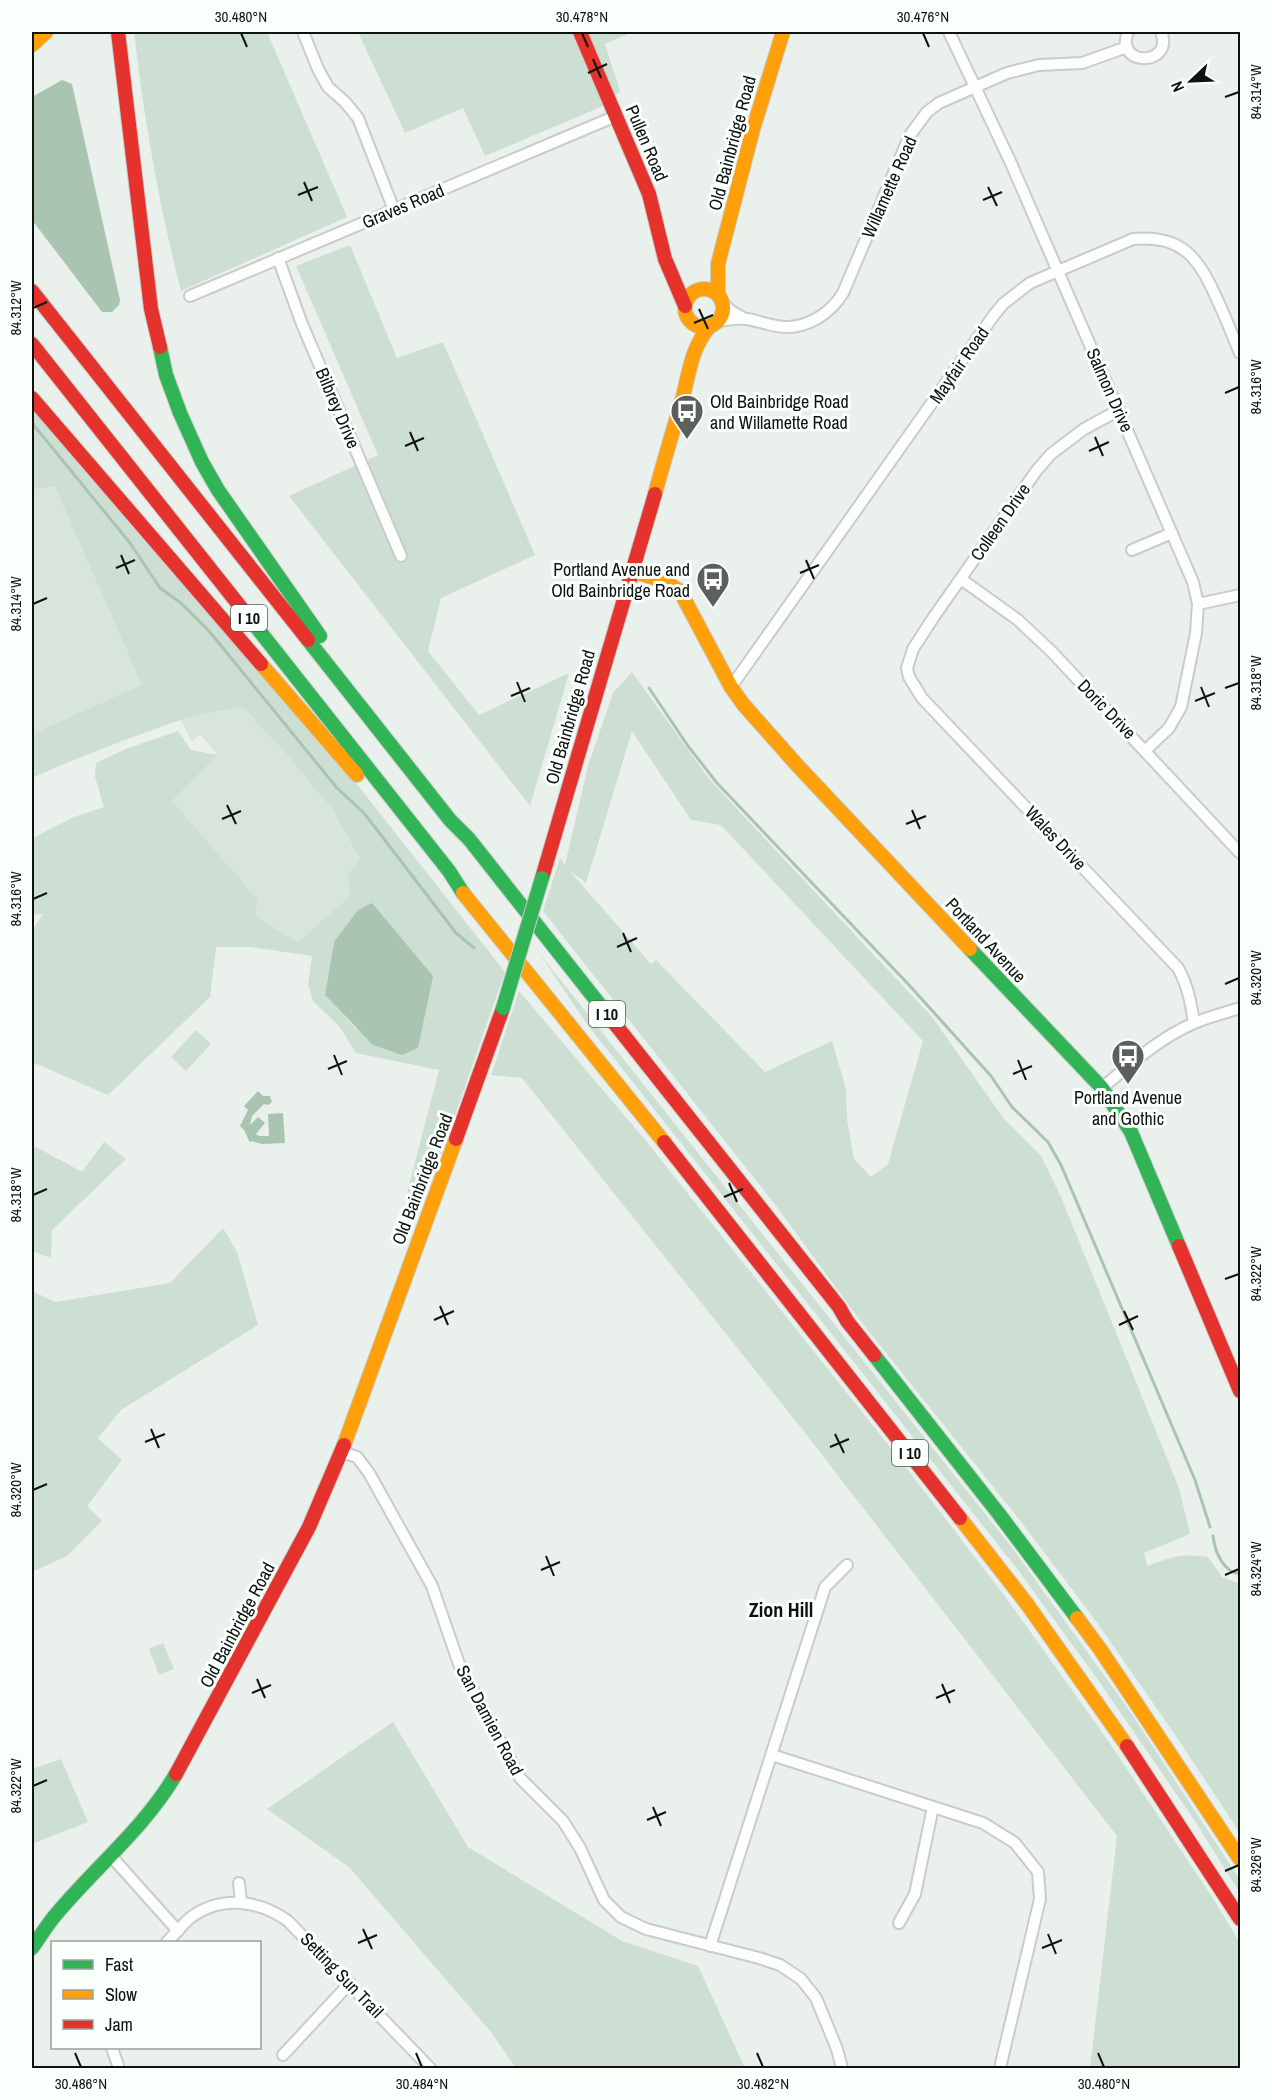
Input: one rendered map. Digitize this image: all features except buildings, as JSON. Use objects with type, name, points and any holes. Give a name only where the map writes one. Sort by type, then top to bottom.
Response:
[{"type":"main road","points":[[32,45],[46,32]]},
{"type":"main road","points":[[118,32],[151,309],[166,375],[202,462],[218,490],[323,640],[347,689]]},
{"type":"main road","name":"Pullen Road","points":[[580,32],[654,209],[670,273],[685,306]]},
{"type":"main road","name":"Old Bainbridge Road","points":[[721,299],[718,264],[753,129],[783,32]]},
{"type":"main road","name":"Old Bainbridge Road","points":[[698,290],[718,264]]},
{"type":"main road","points":[[670,273],[677,283],[685,288],[711,290],[721,299],[722,316],[714,324],[701,327],[692,323],[686,316],[685,306],[688,297],[698,290]]},
{"type":"main road","name":"I 10","points":[[32,291],[763,1210],[999,1514],[1100,1649],[1240,1859]]},
{"type":"main road","name":"Old Bainbridge Road","points":[[32,1948],[66,1903],[152,1810],[182,1765],[309,1527],[341,1452],[407,1269],[431,1211],[503,1008],[682,400],[693,350],[692,323]]},
{"type":"main road","name":"Old Bainbridge Road","points":[[693,350],[701,335],[714,324]]},
{"type":"main road","name":"I 10","points":[[32,344],[449,871],[464,895],[670,1150],[1027,1604],[1136,1758],[1240,1919]]},
{"type":"main road","points":[[32,398],[358,776],[440,878],[464,895]]},
{"type":"main road","name":"Portland Avenue","points":[[632,571],[664,580],[680,591],[731,687],[797,765],[1102,1088],[1131,1132],[1240,1391]]},
{"type":"street","points":[[303,32],[328,87],[358,118],[394,210]]},
{"type":"street","name":"Salmon Drive","points":[[949,32],[1010,161],[1193,582],[1198,604],[1196,633],[1181,707],[1169,728],[1146,750]]},
{"type":"street","points":[[1128,32],[1127,47],[1133,55],[1139,58],[1153,57],[1162,48],[1161,32]]},
{"type":"street","name":"Willamette Road","points":[[714,324],[745,319],[784,327],[796,326],[819,317],[837,303],[910,135],[927,112],[939,103],[1024,68],[1082,63],[1127,47]]},
{"type":"street","name":"Graves Road","points":[[190,296],[616,116]]},
{"type":"street","name":"Mayfair Road","points":[[731,687],[994,315],[1018,291],[1030,283],[1133,239],[1149,238],[1173,243],[1190,253],[1202,268],[1240,353]]},
{"type":"street","name":"Bilbrey Drive","points":[[278,258],[302,324],[401,556]]},
{"type":"street","name":"Willamette Road","points":[[721,299],[745,319]]},
{"type":"street","name":"Colleen Drive","points":[[908,660],[928,626],[1037,470],[1051,454],[1083,429],[1119,410]]},
{"type":"street","points":[[1132,550],[1172,532]]},
{"type":"street","name":"Doric Drive","points":[[961,579],[1018,620],[1043,644],[1146,750],[1240,853]]},
{"type":"street","points":[[1198,604],[1240,595]]},
{"type":"street","name":"Wales Drive","points":[[908,660],[909,677],[922,698],[1178,968],[1187,987],[1194,1023]]},
{"type":"street","points":[[1102,1088],[1144,1053],[1174,1033],[1194,1023],[1240,1008]]},
{"type":"street","name":"San Damien Road","points":[[341,1452],[357,1457],[369,1473],[432,1586],[459,1664],[520,1778],[563,1821],[580,1848],[604,1900],[621,1917],[646,1929],[759,1958],[780,1965],[801,1979],[816,1998],[837,2049],[842,2068]]},
{"type":"street","points":[[710,1946],[825,1587],[847,1565]]},
{"type":"street","points":[[772,1755],[983,1823],[1015,1842],[1038,1872],[1040,1899],[1000,2068]]},
{"type":"street","points":[[900,1923],[915,1894],[933,1807]]},
{"type":"street","points":[[111,1856],[177,1931]]},
{"type":"street","points":[[239,1883],[241,1902]]},
{"type":"street","name":"Setting Sun Trail","points":[[168,1941],[190,1919],[216,1906],[241,1902],[267,1908],[288,1921],[430,2068]]},
{"type":"street","points":[[283,2055],[350,1983]]},
{"type":"street","points":[[112,2049],[119,2068]]},
{"type":"shaded area","points":[[134,32],[267,32],[347,217],[181,291],[153,162]]},
{"type":"shaded area","points":[[358,32],[633,32],[605,44],[620,91],[601,107],[485,156],[463,108],[405,133]]},
{"type":"shaded area","points":[[62,80],[72,84],[120,300],[119,305],[112,312],[102,312],[32,220],[32,97]]},
{"type":"shaded area","points":[[350,245],[397,358],[443,342],[535,555],[441,598],[428,651],[479,715],[569,673],[530,806],[289,496],[378,455],[296,266]]},
{"type":"shaded area","points":[[32,403],[315,731],[505,972],[430,1186],[407,1193],[439,1070],[356,1053],[339,1026],[313,1001],[308,985],[312,956],[250,947],[216,947],[210,997],[108,1095],[32,1062],[32,931],[43,914],[32,915],[32,844],[35,837],[74,817],[104,807],[95,777],[96,763],[126,749],[178,731],[191,750],[218,755],[172,801],[257,899],[255,916],[298,942],[350,896],[347,875],[360,859],[332,809],[244,708],[207,713],[171,723],[32,778],[32,734],[142,685],[55,486],[34,489],[32,487]],"holes":[[[334,942],[358,1031],[325,995]]]},
{"type":"shaded area","points":[[32,468],[55,485],[143,686],[32,734]]},
{"type":"shaded area","points":[[632,672],[709,779],[932,1017],[1004,1119],[1041,1156],[1061,1197],[1179,1488],[1190,1534],[1144,1553],[1147,1566],[1176,1557],[1190,1555],[1208,1557],[1222,1577],[1240,1584],[1240,1833],[1096,1621],[1019,1519],[859,1319],[777,1207],[543,911],[560,858],[565,865],[588,766],[613,693]],"holes":[[[632,731],[691,820],[721,825],[923,1041],[888,1164],[871,1177],[854,1159],[847,1119],[846,1089],[832,1041],[765,1072],[656,960],[651,964],[569,870],[586,883]]]},
{"type":"shaded area","points":[[244,708],[332,809],[360,859],[347,875],[350,896],[298,942],[255,916],[172,801],[218,755],[200,734],[192,742],[181,720],[220,709]]},
{"type":"shaded area","points":[[372,903],[433,976],[418,1048],[402,1055],[373,1045],[325,995],[334,942],[358,910]]},
{"type":"shaded area","points":[[539,953],[1013,1549],[1129,1710],[1240,1880],[1240,1893],[1195,1821],[1098,1680],[1018,1570],[587,1024]]},
{"type":"shaded area","points":[[519,991],[646,1141],[894,1452],[1004,1595],[1109,1742],[1240,1943],[1240,2068],[1090,2068],[1117,1836],[802,1429],[522,1078],[491,1075]]},
{"type":"shaded area","points":[[196,1030],[211,1044],[186,1071],[171,1057]]},
{"type":"shaded area","points":[[258,1091],[263,1096],[270,1096],[272,1102],[268,1105],[264,1104],[252,1116],[250,1125],[258,1117],[265,1123],[256,1134],[269,1136],[268,1114],[283,1113],[285,1143],[262,1144],[251,1141],[250,1143],[240,1126],[248,1110],[244,1106]]},
{"type":"shaded area","points":[[104,1142],[126,1159],[52,1230],[51,1258],[32,1251],[32,1149],[36,1147],[82,1172]]},
{"type":"shaded area","points":[[223,1228],[237,1252],[258,1325],[121,1410],[98,1438],[122,1460],[87,1506],[102,1521],[67,1556],[32,1572],[32,1291],[55,1302],[170,1283]]},
{"type":"shaded area","points":[[163,1643],[174,1669],[159,1675],[149,1649]]},
{"type":"shaded area","points":[[393,1722],[468,1847],[622,1941],[698,1966],[745,2068],[516,2068],[491,2032],[349,1867],[267,1809]]},
{"type":"shaded area","points":[[61,1759],[88,1822],[32,1844],[32,1769]]},
{"type":"waterway","points":[[32,423],[130,543],[160,588],[181,603],[209,631],[337,788],[364,813],[456,933],[474,948]]},
{"type":"waterway","points":[[649,688],[688,746],[717,783],[910,986],[991,1076],[1012,1107],[1048,1142],[1061,1165],[1195,1480],[1210,1527]]},
{"type":"waterway","points":[[1213,1536],[1221,1560],[1229,1569],[1240,1574]]},
{"type":"traffic: fast","points":[[160,347],[166,375],[202,462],[218,490],[320,636]]},
{"type":"traffic: fast","points":[[254,624],[449,871],[463,893]]},
{"type":"traffic: fast","points":[[308,640],[611,1019]]},
{"type":"traffic: fast","points":[[503,1008],[542,878]]},
{"type":"traffic: fast","points":[[970,949],[1102,1088],[1131,1132],[1179,1246]]},
{"type":"traffic: fast","points":[[874,1355],[1077,1618]]},
{"type":"traffic: fast","points":[[32,1948],[68,1900],[149,1813],[176,1774]]},
{"type":"traffic: slow","points":[[32,45],[46,32]]},
{"type":"traffic: slow","points":[[718,295],[718,264],[753,129],[783,32]]},
{"type":"traffic: slow","points":[[704,289],[718,294],[723,308],[718,322],[704,327],[690,322],[685,308],[690,294],[704,289]]},
{"type":"traffic: slow","points":[[655,494],[694,353],[710,326]]},
{"type":"traffic: slow","points":[[632,571],[664,581],[680,591],[731,687],[743,704],[797,765],[970,949]]},
{"type":"traffic: slow","points":[[261,664],[357,775]]},
{"type":"traffic: slow","points":[[463,893],[664,1142]]},
{"type":"traffic: slow","points":[[344,1445],[456,1139]]},
{"type":"traffic: slow","points":[[960,1518],[1027,1604],[1127,1746]]},
{"type":"traffic: slow","points":[[1077,1618],[1240,1859]]},
{"type":"traffic: jam","points":[[118,32],[151,309],[160,347]]},
{"type":"traffic: jam","points":[[580,32],[649,194],[665,259],[685,306]]},
{"type":"traffic: jam","points":[[32,291],[308,640]]},
{"type":"traffic: jam","points":[[32,344],[254,624]]},
{"type":"traffic: jam","points":[[32,398],[261,664]]},
{"type":"traffic: jam","points":[[542,878],[655,494]]},
{"type":"traffic: jam","points":[[456,1139],[503,1008]]},
{"type":"traffic: jam","points":[[611,1019],[839,1307],[874,1355]]},
{"type":"traffic: jam","points":[[664,1142],[960,1518]]},
{"type":"traffic: jam","points":[[1179,1246],[1240,1391]]},
{"type":"traffic: jam","points":[[176,1774],[309,1527],[344,1445]]},
{"type":"traffic: jam","points":[[1127,1746],[1240,1919]]},
{"type":"place","name":"Old Bainbridge Road and Willamette Road","points":[[687,440]]},
{"type":"place","name":"Portland Avenue and Old Bainbridge Road","points":[[713,608]]},
{"type":"place","name":"Portland Avenue and Gothic","points":[[1128,1085]]},
{"type":"district","name":"Zion Hill","points":[[781,1609]]}]
